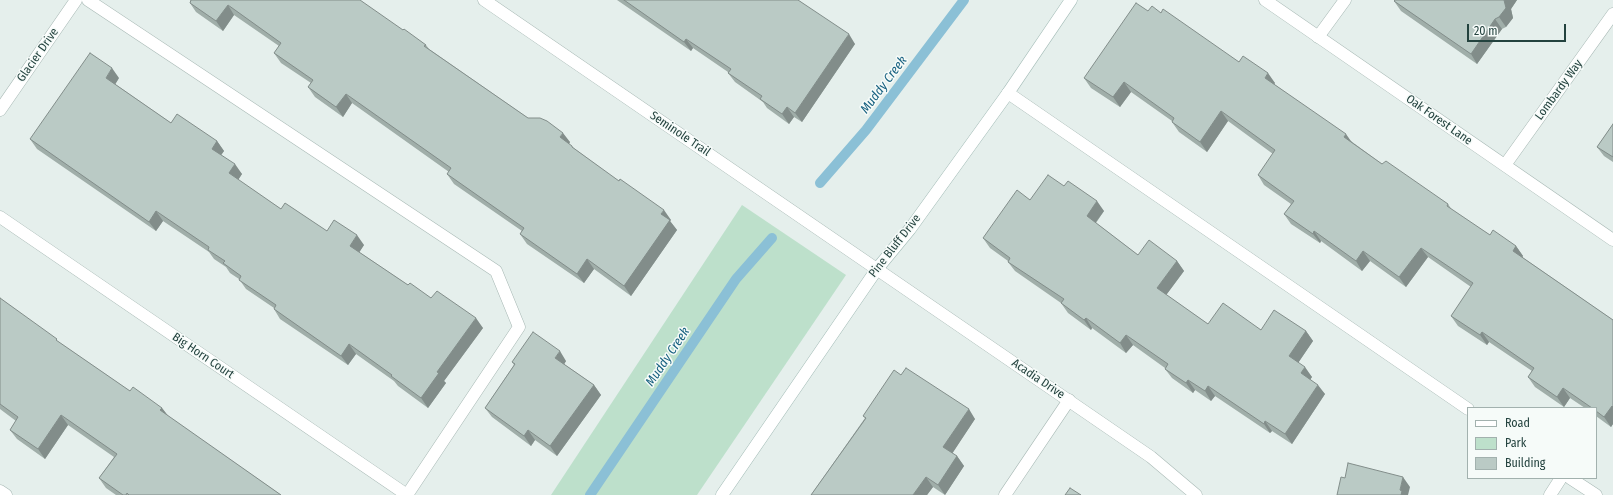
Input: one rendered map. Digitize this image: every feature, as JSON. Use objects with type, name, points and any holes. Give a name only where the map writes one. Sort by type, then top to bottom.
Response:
[{"type":"street","name":"Glacier Drive","points":[[0,110],[76,0]]},
{"type":"street","points":[[88,0],[496,272],[519,328],[407,495]]},
{"type":"street","name":"Seminole Trail","points":[[484,0],[877,269]]},
{"type":"street","name":"Pine Bluff Drive","points":[[722,495],[877,269],[910,229],[1008,93],[1071,0]]},
{"type":"street","name":"Oak Forest Lane","points":[[1265,0],[1613,240]]},
{"type":"street","points":[[1318,36],[1346,0]]},
{"type":"street","name":"Lombardy Way","points":[[1505,165],[1613,14]]},
{"type":"street","points":[[1008,93],[1467,408]]},
{"type":"street","name":"Big Horn Court","points":[[0,217],[407,495]]},
{"type":"street","name":"Acadia Drive","points":[[877,269],[1151,457],[1196,495]]},
{"type":"street","points":[[1005,495],[1069,400]]},
{"type":"street","points":[[1550,495],[1560,479]]},
{"type":"street","points":[[1572,479],[1596,495]]},
{"type":"street","points":[[0,491],[6,495]]},
{"type":"green space","points":[[742,205],[846,275],[697,495],[551,495]]},
{"type":"building","points":[[191,0],[360,0],[403,30],[404,29],[426,45],[424,46],[528,118],[540,118],[547,121],[563,133],[560,137],[572,147],[619,181],[620,179],[664,210],[661,214],[670,220],[624,286],[587,259],[577,274],[520,234],[524,228],[447,174],[451,168],[346,94],[336,107],[308,87],[313,80],[274,53],[281,43],[228,5],[216,21],[190,3]]},
{"type":"building","points":[[624,0],[798,0],[849,34],[795,113],[787,107],[782,114],[760,99],[762,96],[728,73],[731,69],[686,39],[684,42]]},
{"type":"building","points":[[1504,0],[1506,8],[1499,17],[1495,19],[1471,54],[1394,1]]},
{"type":"building","points":[[1136,3],[1148,11],[1152,6],[1161,13],[1163,9],[1239,62],[1243,56],[1268,73],[1265,78],[1346,134],[1344,137],[1382,164],[1386,161],[1448,204],[1447,206],[1490,235],[1493,230],[1516,246],[1513,251],[1613,320],[1613,407],[1612,406],[1604,417],[1597,412],[1597,407],[1591,407],[1563,388],[1557,397],[1528,377],[1534,368],[1482,332],[1480,335],[1451,316],[1473,283],[1421,248],[1399,277],[1363,251],[1356,261],[1314,231],[1313,234],[1284,214],[1294,201],[1258,175],[1275,150],[1221,111],[1200,142],[1172,122],[1174,118],[1124,82],[1113,97],[1084,78]]},
{"type":"building","points":[[90,53],[112,68],[106,78],[171,123],[177,114],[217,141],[212,149],[235,164],[229,173],[281,209],[285,203],[327,231],[334,220],[357,235],[350,246],[408,285],[410,283],[431,298],[437,291],[476,318],[437,372],[439,373],[421,398],[349,344],[341,356],[274,309],[276,305],[239,280],[241,276],[223,263],[225,261],[208,250],[209,247],[156,211],[149,222],[30,139]]},
{"type":"building","points":[[1613,124],[1613,157],[1597,147]]},
{"type":"building","points":[[1048,175],[1064,186],[1068,181],[1097,201],[1087,216],[1138,255],[1149,240],[1177,261],[1157,288],[1208,324],[1223,303],[1261,330],[1274,310],[1306,331],[1289,356],[1305,367],[1301,373],[1318,385],[1285,434],[1265,421],[1264,424],[1208,386],[1205,391],[1188,380],[1186,383],[1165,369],[1168,364],[1126,335],[1120,343],[1086,318],[1084,320],[1061,303],[1064,299],[1008,262],[1010,258],[983,238],[1017,190],[1030,200]]},
{"type":"building","points":[[0,298],[57,339],[56,340],[130,391],[133,387],[162,408],[160,410],[281,495],[129,495],[127,493],[126,495],[123,495],[99,478],[117,454],[61,415],[38,449],[10,430],[18,417],[0,404]]},
{"type":"building","points":[[533,332],[560,351],[555,358],[594,385],[550,446],[528,430],[524,436],[485,408],[515,364],[512,362]]},
{"type":"building","points":[[906,368],[969,409],[943,447],[957,456],[938,485],[926,477],[913,495],[811,495],[866,418],[863,416],[894,370],[901,375]]},
{"type":"building","points":[[1348,463],[1403,477],[1400,490],[1402,491],[1401,495],[1337,495],[1341,477],[1345,478]]},
{"type":"building","points":[[1070,488],[1081,495],[1065,495]]},
{"type":"waterway","name":"Muddy Creek","points":[[820,183],[866,130],[964,0]]},
{"type":"waterway","name":"Muddy Creek","points":[[590,495],[736,279],[772,238]]}]
